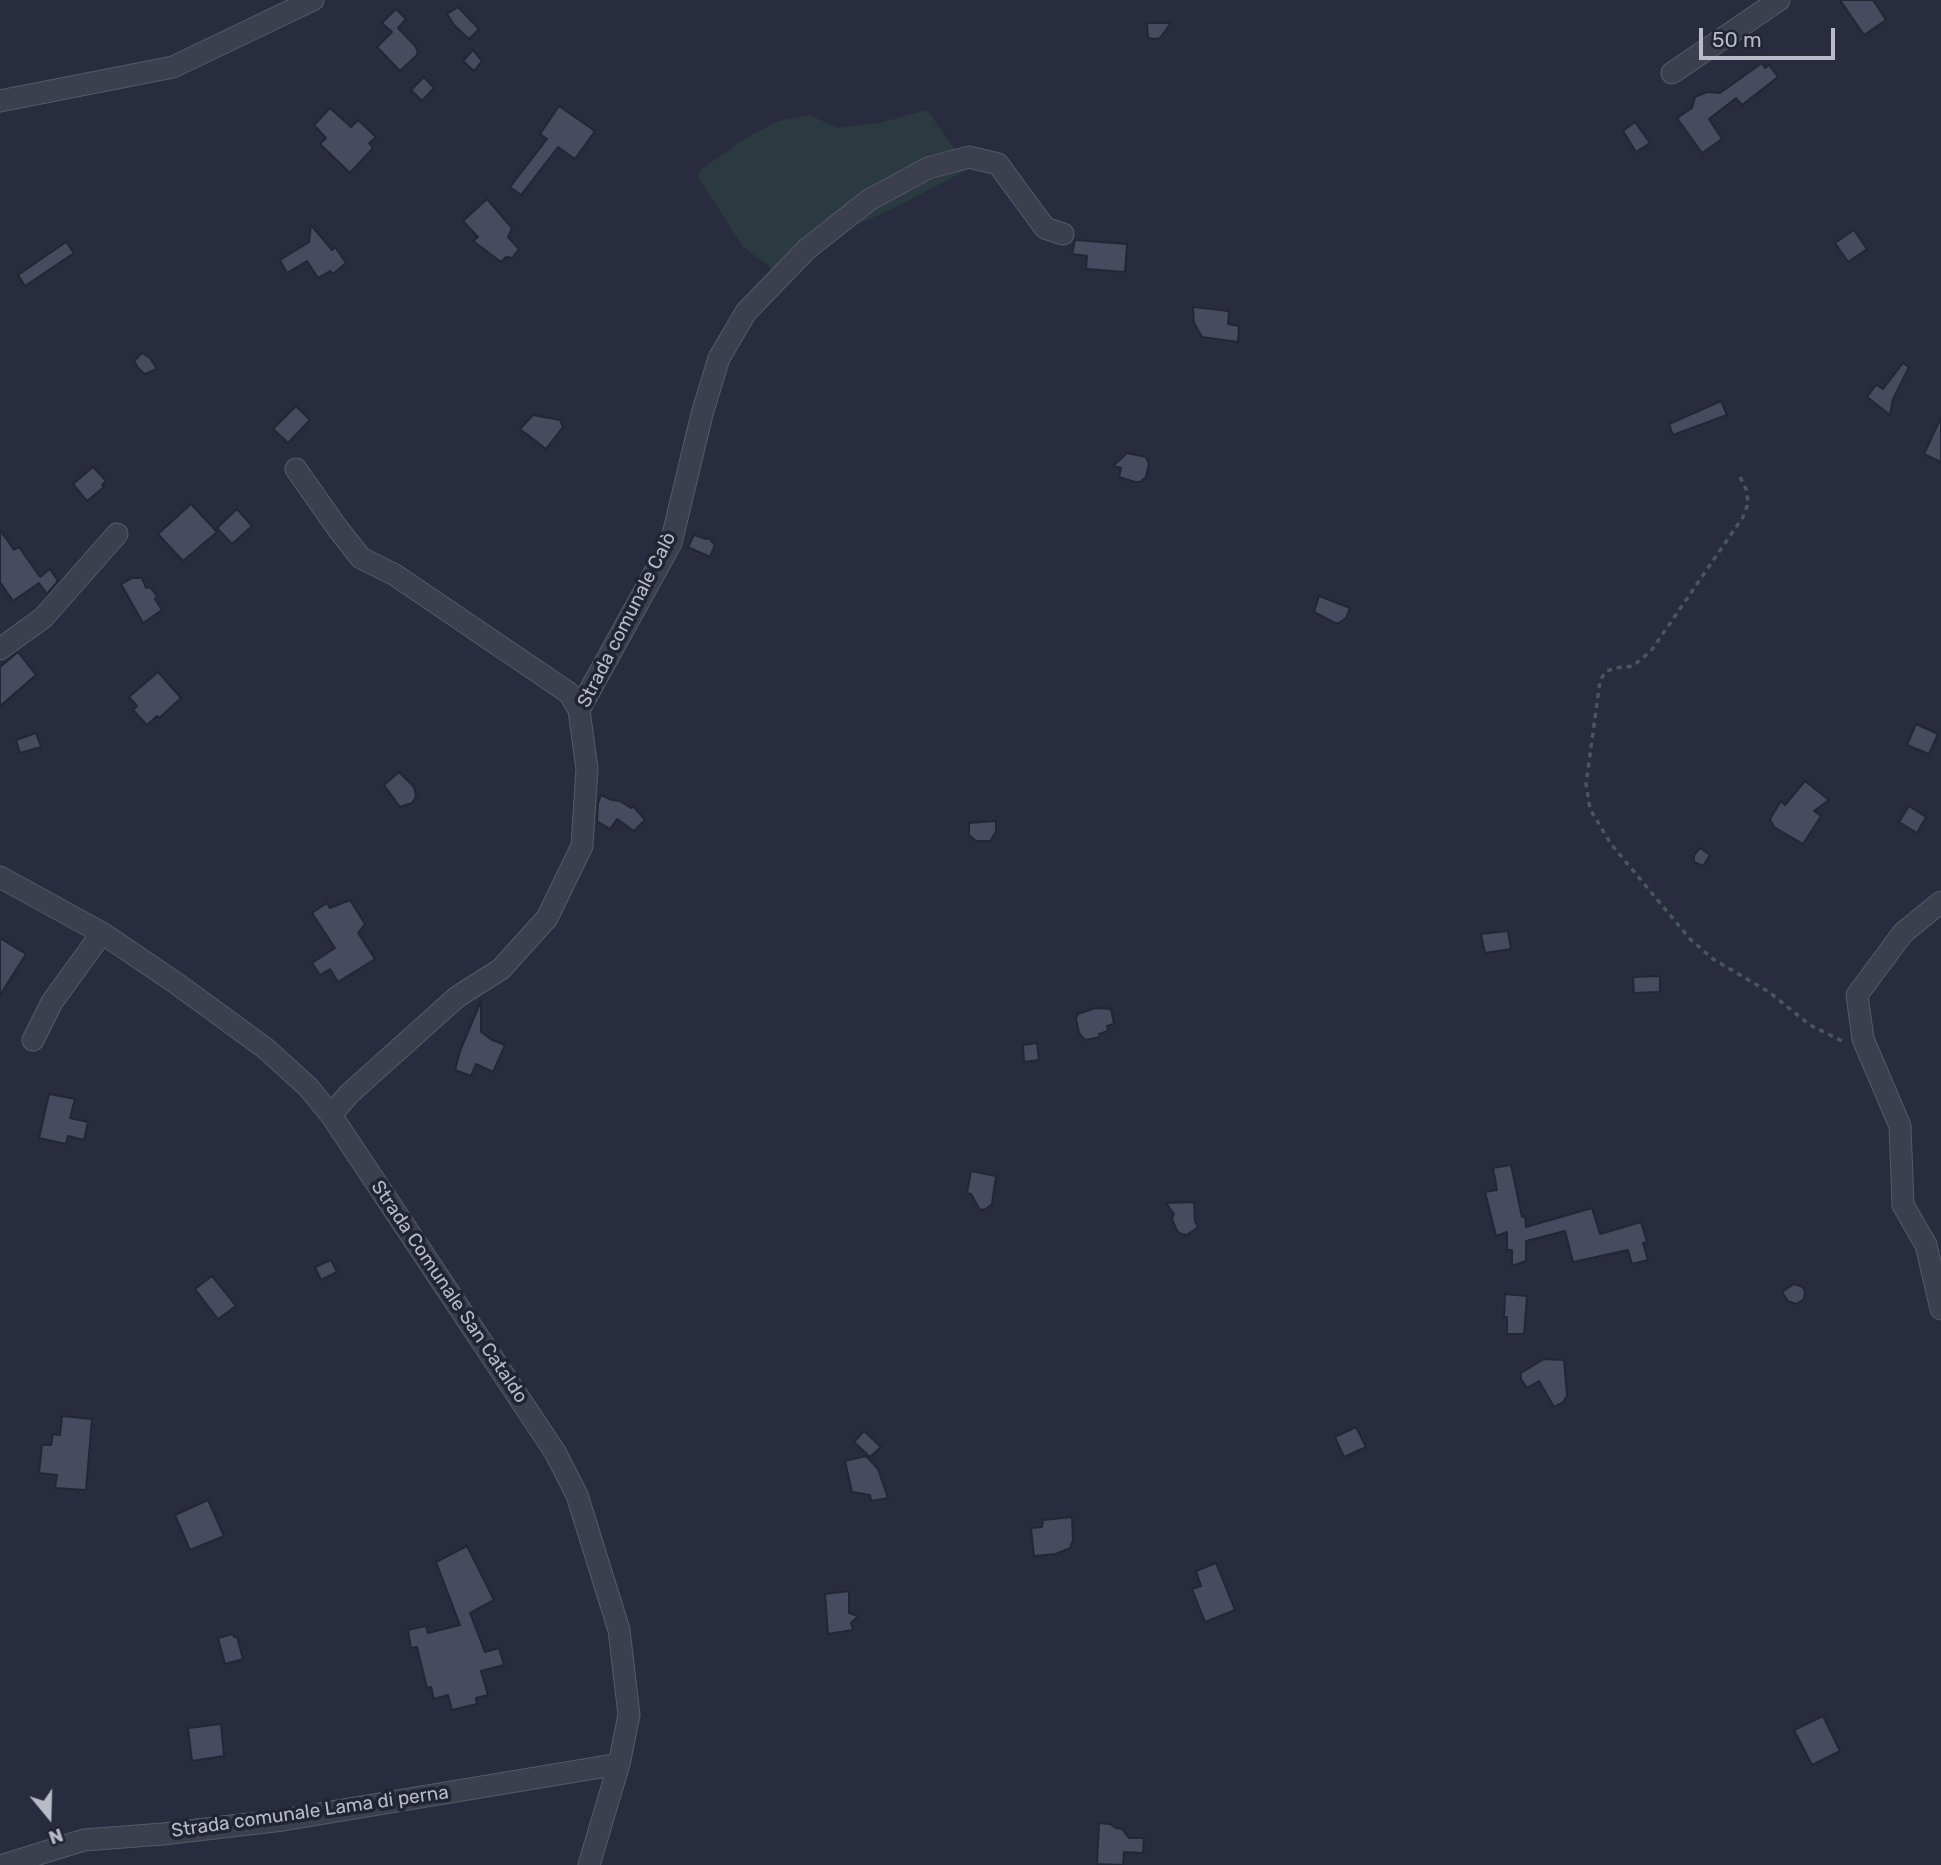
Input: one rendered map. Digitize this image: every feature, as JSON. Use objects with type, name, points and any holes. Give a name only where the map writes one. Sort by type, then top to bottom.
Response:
[{"type":"street","points":[[0,102],[173,66],[313,0]]},
{"type":"street","points":[[1672,73],[1779,0]]},
{"type":"street","name":"Strada comunale Calò","points":[[331,1115],[349,1094],[457,998],[501,969],[547,918],[582,846],[587,769],[579,710],[671,543],[702,414],[719,358],[746,312],[807,249],[869,200],[928,168],[969,157],[998,164],[1045,228],[1063,234]]},
{"type":"street","points":[[296,469],[361,558],[395,575],[569,693],[579,710]]},
{"type":"street","points":[[0,649],[43,618],[117,534]]},
{"type":"street","name":"Strada Comunale San Cataldo","points":[[0,877],[102,933],[173,981],[265,1048],[308,1087],[331,1115],[555,1452],[577,1495],[619,1630],[629,1715],[619,1764],[589,1865]]},
{"type":"street","points":[[1941,902],[1903,933],[1857,995],[1863,1040],[1900,1126],[1903,1205],[1926,1245],[1941,1309]]},
{"type":"street","points":[[33,1040],[52,1002],[102,933]]},
{"type":"street","name":"Strada comunale Lama di perna","points":[[3,1865],[84,1840],[283,1820],[619,1764]]},
{"type":"path","points":[[1740,477],[1747,491],[1748,504],[1742,517],[1651,652],[1633,666],[1605,672],[1600,681],[1586,784],[1590,809],[1611,844],[1656,899],[1690,939],[1713,959],[1769,992],[1810,1025],[1844,1042],[1863,1040]]},
{"type":"shaded area","points":[[927,110],[969,169],[888,211],[842,231],[785,278],[743,247],[698,177],[702,169],[741,141],[778,121],[810,115],[837,128],[879,123]]},
{"type":"building","points":[[1840,0],[1873,0],[1886,20],[1864,35]]},
{"type":"building","points":[[458,7],[479,29],[469,39],[447,14]]},
{"type":"building","points":[[396,9],[406,19],[398,28],[416,47],[418,54],[400,71],[377,47],[392,32],[382,23]]},
{"type":"building","points":[[1147,23],[1171,23],[1160,38],[1155,39],[1148,38]]},
{"type":"building","points":[[473,50],[482,61],[474,71],[463,61]]},
{"type":"building","points":[[1762,63],[1765,68],[1769,65],[1778,77],[1742,105],[1736,98],[1709,119],[1722,139],[1702,153],[1677,118],[1692,108],[1695,97],[1707,92],[1720,93]]},
{"type":"building","points":[[424,77],[434,88],[422,101],[411,90]]},
{"type":"building","points":[[559,106],[595,131],[575,159],[558,147],[521,195],[510,187],[547,139],[540,134]]},
{"type":"building","points":[[330,108],[351,127],[358,120],[376,137],[369,143],[373,148],[350,173],[320,144],[326,138],[314,125]]},
{"type":"building","points":[[1635,122],[1650,143],[1636,152],[1623,131]]},
{"type":"building","points":[[487,199],[512,228],[508,237],[519,249],[512,258],[506,257],[501,262],[473,241],[478,237],[463,221]]},
{"type":"building","points":[[311,225],[332,250],[335,247],[346,263],[333,274],[330,271],[318,278],[307,261],[287,273],[280,260],[309,242]]},
{"type":"building","points":[[1854,230],[1867,249],[1848,262],[1835,243]]},
{"type":"building","points":[[1075,240],[1127,244],[1125,272],[1086,269],[1087,256],[1072,254]]},
{"type":"building","points":[[66,242],[74,253],[25,286],[18,275]]},
{"type":"building","points":[[1193,307],[1229,311],[1228,324],[1239,326],[1238,342],[1202,337],[1194,323]]},
{"type":"building","points":[[142,353],[150,358],[157,369],[145,374],[139,369],[134,361]]},
{"type":"building","points":[[1903,363],[1909,367],[1893,399],[1890,415],[1867,397],[1876,385],[1883,389]]},
{"type":"building","points":[[1721,401],[1727,415],[1673,435],[1669,424]]},
{"type":"building","points":[[296,406],[310,420],[288,443],[273,429]]},
{"type":"building","points":[[533,415],[560,420],[563,427],[546,449],[520,429]]},
{"type":"building","points":[[1941,418],[1941,462],[1924,454]]},
{"type":"building","points":[[1127,453],[1146,457],[1149,464],[1146,477],[1140,482],[1119,477],[1121,468],[1113,466]]},
{"type":"building","points":[[93,467],[106,481],[102,485],[104,487],[87,501],[73,484]]},
{"type":"building","points":[[191,504],[217,532],[183,561],[158,534]]},
{"type":"building","points":[[237,509],[252,526],[232,544],[217,528]]},
{"type":"building","points":[[0,530],[14,550],[19,547],[40,577],[50,569],[58,581],[47,594],[39,583],[13,601],[0,582]]},
{"type":"building","points":[[694,535],[709,538],[715,545],[710,557],[688,547]]},
{"type":"building","points":[[132,578],[142,578],[146,588],[150,587],[157,596],[155,599],[162,610],[143,623],[121,584]]},
{"type":"building","points":[[1319,596],[1350,608],[1346,618],[1335,623],[1314,612]]},
{"type":"building","points":[[18,652],[36,675],[0,706],[0,667]]},
{"type":"building","points":[[158,672],[181,698],[147,725],[133,710],[137,706],[129,697]]},
{"type":"building","points":[[1916,724],[1938,734],[1929,754],[1907,745]]},
{"type":"building","points":[[36,733],[41,747],[20,753],[16,740]]},
{"type":"building","points":[[399,772],[414,787],[416,797],[412,803],[400,807],[384,785]]},
{"type":"building","points":[[1805,781],[1829,800],[1814,811],[1821,816],[1803,844],[1774,827],[1770,819],[1781,801],[1785,805]]},
{"type":"building","points":[[601,795],[631,808],[633,806],[645,820],[634,831],[617,819],[610,829],[597,821]]},
{"type":"building","points":[[1909,806],[1926,817],[1917,833],[1899,822]]},
{"type":"building","points":[[996,821],[996,832],[990,841],[976,841],[969,835],[969,823]]},
{"type":"building","points":[[1700,848],[1710,855],[1703,866],[1694,862],[1694,855]]},
{"type":"building","points":[[350,900],[365,924],[358,933],[375,959],[338,982],[330,969],[320,975],[312,963],[335,948],[312,913],[327,903],[330,908]]},
{"type":"building","points":[[1508,931],[1511,949],[1485,953],[1481,934]]},
{"type":"building","points":[[0,938],[26,954],[0,995]]},
{"type":"building","points":[[1660,976],[1660,992],[1634,993],[1633,977]]},
{"type":"building","points":[[481,1001],[481,1032],[505,1045],[493,1072],[476,1064],[471,1076],[455,1070]]},
{"type":"building","points":[[1095,1008],[1111,1009],[1114,1024],[1107,1026],[1108,1031],[1099,1034],[1100,1037],[1085,1040],[1079,1033],[1076,1018],[1078,1014]]},
{"type":"building","points":[[1037,1043],[1039,1060],[1024,1062],[1023,1045]]},
{"type":"building","points":[[49,1094],[75,1099],[70,1118],[88,1122],[84,1140],[68,1136],[66,1144],[39,1138]]},
{"type":"building","points":[[1511,1165],[1526,1227],[1592,1208],[1600,1234],[1641,1222],[1647,1242],[1643,1243],[1648,1260],[1632,1264],[1628,1250],[1573,1262],[1565,1231],[1526,1241],[1526,1261],[1512,1266],[1512,1250],[1507,1250],[1507,1232],[1496,1236],[1485,1192],[1497,1190],[1493,1168]]},
{"type":"building","points":[[971,1171],[996,1176],[992,1204],[986,1209],[980,1210],[971,1194],[967,1193]]},
{"type":"building","points":[[1194,1202],[1198,1227],[1187,1235],[1181,1234],[1172,1219],[1174,1214],[1166,1203]]},
{"type":"building","points":[[331,1260],[337,1272],[321,1280],[315,1267]]},
{"type":"building","points":[[212,1276],[236,1306],[218,1319],[195,1289]]},
{"type":"building","points":[[1794,1284],[1803,1287],[1805,1293],[1804,1299],[1796,1304],[1788,1301],[1782,1292]]},
{"type":"building","points":[[1505,1294],[1527,1296],[1524,1334],[1507,1334],[1507,1317],[1504,1317]]},
{"type":"building","points":[[1544,1359],[1564,1360],[1567,1396],[1554,1407],[1539,1381],[1527,1388],[1521,1379],[1521,1373]]},
{"type":"building","points":[[62,1416],[92,1419],[86,1490],[55,1488],[57,1475],[39,1473],[42,1445],[51,1445],[53,1434],[60,1435]]},
{"type":"building","points":[[1356,1427],[1366,1447],[1344,1457],[1335,1437]]},
{"type":"building","points":[[864,1431],[881,1447],[870,1457],[854,1442]]},
{"type":"building","points":[[866,1456],[878,1469],[888,1498],[871,1501],[870,1495],[852,1492],[845,1461]]},
{"type":"building","points":[[208,1500],[224,1536],[190,1550],[175,1515]]},
{"type":"building","points":[[1072,1517],[1073,1540],[1070,1548],[1056,1554],[1034,1556],[1031,1528],[1042,1527],[1043,1520]]},
{"type":"building","points":[[467,1546],[494,1600],[470,1613],[485,1652],[499,1648],[504,1665],[481,1671],[488,1695],[476,1698],[477,1704],[452,1710],[448,1695],[434,1699],[431,1687],[427,1688],[417,1647],[411,1648],[408,1630],[426,1626],[428,1633],[460,1625],[436,1562]]},
{"type":"building","points":[[1216,1563],[1235,1610],[1205,1622],[1192,1589],[1201,1586],[1196,1571]]},
{"type":"building","points":[[849,1591],[849,1613],[858,1616],[851,1623],[853,1630],[828,1634],[825,1594]]},
{"type":"building","points":[[233,1634],[237,1637],[243,1659],[225,1664],[218,1638]]},
{"type":"building","points":[[1823,1716],[1840,1751],[1812,1765],[1794,1730]]},
{"type":"building","points":[[221,1724],[224,1756],[192,1761],[188,1728]]},
{"type":"building","points":[[1099,1823],[1122,1829],[1129,1838],[1144,1838],[1143,1853],[1124,1852],[1123,1865],[1097,1864]]}]
